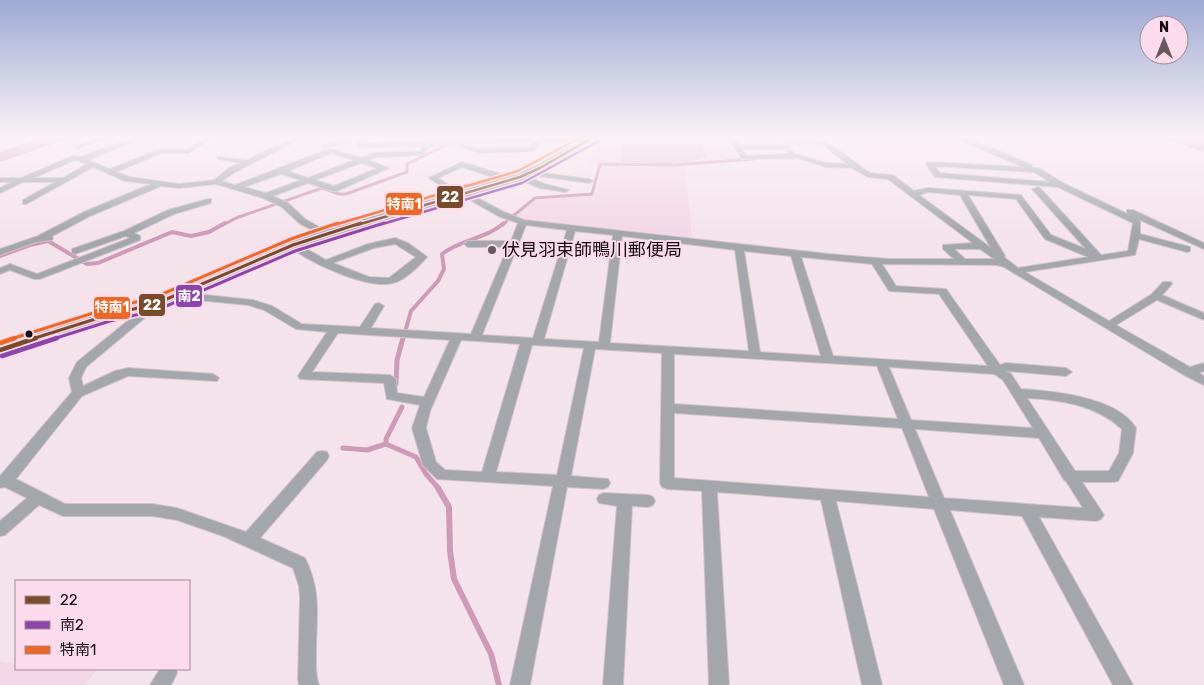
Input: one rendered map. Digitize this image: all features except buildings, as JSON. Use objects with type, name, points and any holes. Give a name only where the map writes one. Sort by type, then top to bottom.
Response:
[{"type":"main road","points":[[0,350],[100,318],[154,304],[293,245],[462,195],[521,176],[537,168]]},
{"type":"street","points":[[0,191],[53,168]]},
{"type":"street","points":[[26,202],[86,168]]},
{"type":"street","points":[[101,168],[128,179],[159,184],[179,186],[216,182],[236,187],[266,196],[280,203],[302,221],[325,234]]},
{"type":"street","points":[[109,172],[119,168]]},
{"type":"street","points":[[216,182],[236,168]]},
{"type":"street","points":[[236,187],[289,168]]},
{"type":"street","points":[[266,196],[339,168]]},
{"type":"street","points":[[282,171],[334,189],[385,168]]},
{"type":"street","points":[[454,168],[433,178],[462,195],[501,214],[523,222],[739,248],[875,261],[1004,262]]},
{"type":"street","points":[[482,168],[521,176],[588,181]]},
{"type":"street","points":[[857,168],[868,175],[890,177],[1016,271],[1204,381]]},
{"type":"street","points":[[933,168],[938,175],[1060,185]]},
{"type":"street","points":[[1000,168],[1036,170],[1060,185],[1137,222],[1132,253],[1016,271]]},
{"type":"street","points":[[1031,168],[1204,246]]},
{"type":"street","points":[[521,176],[543,186],[565,190]]},
{"type":"street","points":[[0,180],[65,180]]},
{"type":"street","points":[[0,252],[39,237],[87,214],[159,184]]},
{"type":"street","points":[[1036,188],[1099,258]]},
{"type":"street","points":[[914,194],[928,190],[1018,197],[1048,237],[1099,258]]},
{"type":"street","points":[[963,192],[1004,262]]},
{"type":"street","points":[[0,271],[10,267],[38,277],[171,212],[208,201]]},
{"type":"street","points":[[475,338],[523,222]]},
{"type":"street","points":[[488,477],[572,227]]},
{"type":"street","points":[[604,346],[618,232]]},
{"type":"street","points":[[1135,235],[1187,249]]},
{"type":"street","points":[[293,245],[326,263],[345,273],[380,282],[393,280],[422,257],[397,241],[361,249],[326,263]]},
{"type":"street","points":[[468,244],[514,244]]},
{"type":"street","points":[[962,261],[946,247],[980,246]]},
{"type":"street","points":[[739,248],[754,354]]},
{"type":"street","points":[[795,253],[828,359]]},
{"type":"street","points":[[668,350],[667,484],[1096,515],[1069,476],[1007,377],[997,370],[942,291],[893,289],[875,261]]},
{"type":"street","points":[[1109,326],[1156,296],[1167,284]]},
{"type":"street","points":[[177,295],[249,302],[268,308],[300,327],[334,330],[997,370],[1006,367],[1066,372]]},
{"type":"street","points":[[1156,296],[1204,317]]},
{"type":"street","points":[[78,393],[74,378],[81,365],[154,304]]},
{"type":"street","points":[[363,332],[380,306]]},
{"type":"street","points":[[334,330],[304,376],[390,379],[391,396],[428,402]]},
{"type":"street","points":[[457,337],[428,402],[419,428],[430,465],[442,475],[603,484]]},
{"type":"street","points":[[520,685],[560,482],[565,473],[590,344]]},
{"type":"street","points":[[881,362],[1014,685]]},
{"type":"street","points":[[1188,372],[1204,367]]},
{"type":"street","points":[[213,378],[128,372],[119,374],[78,393],[3,482],[63,510],[152,510],[177,514],[208,523],[298,563],[304,571],[308,595],[307,660],[310,685]]},
{"type":"street","points":[[1017,393],[1056,395],[1086,404],[1113,415],[1129,428],[1126,453],[1113,477],[1069,476]]},
{"type":"street","points":[[668,408],[1042,433]]},
{"type":"street","points":[[249,540],[322,456]]},
{"type":"street","points":[[709,487],[718,685]]},
{"type":"street","points":[[827,495],[872,685]]},
{"type":"street","points":[[0,530],[38,497]]},
{"type":"street","points":[[604,499],[648,501]]},
{"type":"street","points":[[613,685],[626,500]]},
{"type":"street","points":[[1027,510],[1124,685]]},
{"type":"shaded area","points":[[600,168],[685,168],[692,237],[523,219],[513,216],[535,200],[594,195],[600,183],[598,182]]},
{"type":"shaded area","points":[[0,661],[15,664],[15,670],[96,670],[85,685],[0,685]]},
{"type":"waterway","points":[[223,225],[236,218],[322,188],[339,194],[346,194],[407,172],[407,168]]},
{"type":"waterway","points":[[513,216],[535,198],[592,194],[599,168]]},
{"type":"waterway","points":[[503,225],[507,221]]},
{"type":"waterway","points":[[0,256],[30,245],[48,241],[87,264],[98,263],[172,232],[191,236],[209,232],[225,223]]},
{"type":"waterway","points":[[403,339],[411,311],[438,281],[444,269],[442,254],[504,223]]},
{"type":"waterway","points":[[396,384],[397,360],[403,338]]},
{"type":"waterway","points":[[386,444],[386,439],[402,407]]},
{"type":"waterway","points":[[343,448],[367,450],[386,444]]},
{"type":"waterway","points":[[386,444],[416,457],[426,474],[439,489]]},
{"type":"waterway","points":[[438,488],[449,507],[450,551],[454,579],[491,654],[499,685]]},
{"type":"transit line","name":"特南1","points":[[0,343],[106,309],[153,298],[291,239],[323,228],[524,168]]},
{"type":"transit line","name":"22","points":[[0,350],[108,315],[155,304],[293,245],[325,234],[520,177],[540,168]]},
{"type":"transit line","name":"南2","points":[[2,356],[110,321],[157,310],[295,251],[522,183],[552,168]]},
{"type":"place","name":"伏見羽束師鴨川郵便局","points":[[492,250]]}]
